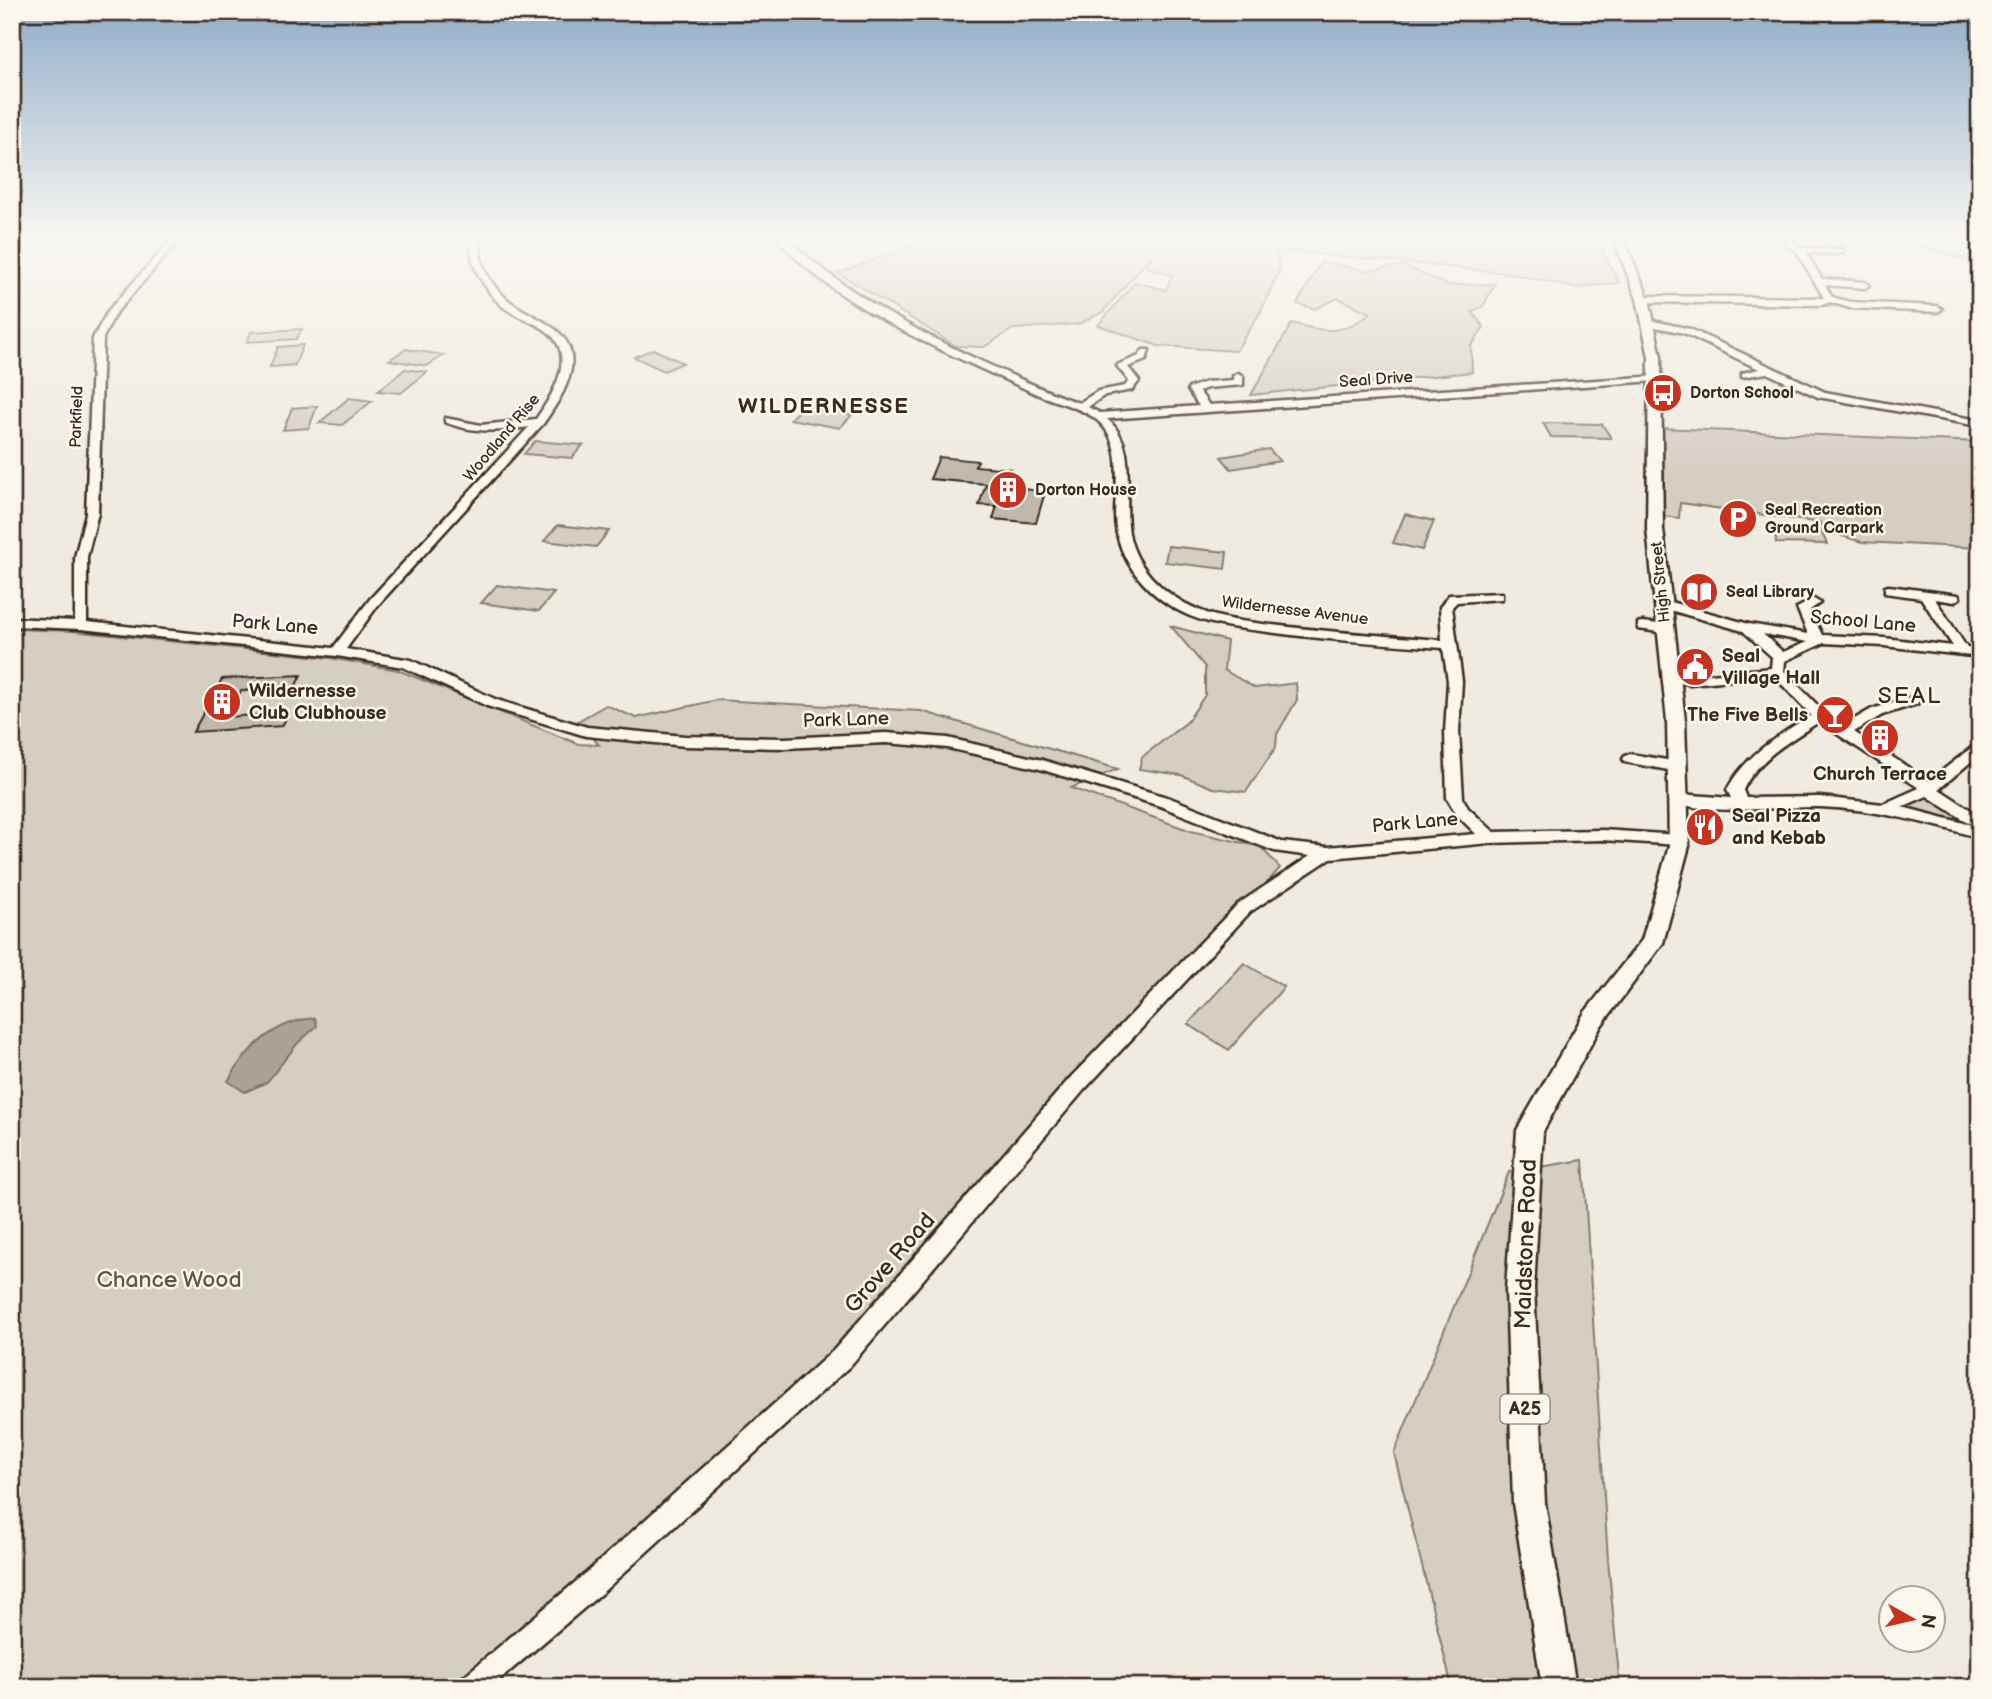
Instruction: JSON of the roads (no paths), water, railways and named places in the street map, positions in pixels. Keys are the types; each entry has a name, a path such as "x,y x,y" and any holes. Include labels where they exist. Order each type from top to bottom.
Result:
{"highway":[{"name":"High Street","path":"1648,317 1655,357 1658,455 1655,529 1679,767 1679,840"},
{"name":"Maidstone Road","path":"1559,1687 1529,1503 1520,1289 1530,1130 1592,1019 1652,943 1674,870 1679,840"}],"street":[{"name":"Parkfield","path":"81,625 81,557 92,513 98,338 109,317"},
{"name":"Woodland Rise","path":"337,652 374,602 538,422 560,393 567,372 567,356 554,333 527,317"},
{"path":"891,317 1099,416"},
{"path":"1649,323 1683,329 1832,398 1973,422"},
{"path":"1079,408 1102,393 1128,388 1135,381 1122,366 1143,358 1146,352"},
{"path":"1745,374 1767,370"},
{"path":"1205,407 1194,390 1206,385 1228,386 1239,383 1238,376"},
{"name":"Seal Drive","path":"1099,416 1655,378"},
{"name":"Wildernesse Avenue","path":"1099,416 1114,436 1122,460 1121,518 1127,548 1137,571 1168,599 1194,613 1251,625 1324,635 1449,644"},
{"path":"449,421 462,428 538,422"},
{"path":"1889,590 1954,598"},
{"path":"1924,594 1963,651"},
{"path":"1490,838 1462,811 1455,799 1452,732 1455,681 1446,607 1453,598 1498,597"},
{"path":"1672,678 1690,680 1778,665 1817,643 1803,608 1814,603"},
{"name":"School Lane","path":"1663,604 1748,628 1816,639 1875,641 1980,653"},
{"name":"Park Lane","path":"12,622 81,625 337,652 406,663 492,702 586,731 685,741 785,743 886,738 948,743 1042,765 1165,802 1280,847 1327,853 1490,838 1597,835 1679,840"},
{"path":"1643,625 1666,629"},
{"path":"1748,628 1819,716 1980,823"},
{"path":"1844,731 1877,712 1913,701"},
{"path":"1742,806 1735,788 1743,775 1784,740 1819,716"},
{"path":"1887,808 1929,789 1980,746"},
{"path":"1630,759 1679,767"},
{"path":"1679,799 1742,806 1812,802 1887,808 1980,833"},
{"path":"1280,847 1289,875"},
{"name":"Grove Road","path":"471,1687 594,1583 842,1358 1077,1084 1244,908 1289,875 1327,853"}],"place":[{"name":"Dorton School","path":"1663,393"},
{"name":"Dorton House","path":"1008,490"},
{"name":"Seal Recreation Ground Carpark","path":"1738,519"},
{"name":"Seal Library","path":"1699,592"},
{"name":"Seal Village Hall","path":"1695,667"},
{"name":"Wildernesse Club Clubhouse","path":"222,702"},
{"name":"The Five Bells","path":"1835,715"},
{"name":"Church Terrace","path":"1880,738"},
{"name":"Seal Pizza and Kebab","path":"1705,827"}],"district":[{"name":"WILDERNESSE","path":"824,406"},
{"name":"SEAL","path":"1910,696"}],"park label":[{"name":"Chance Wood","path":"169,1280"}]}
